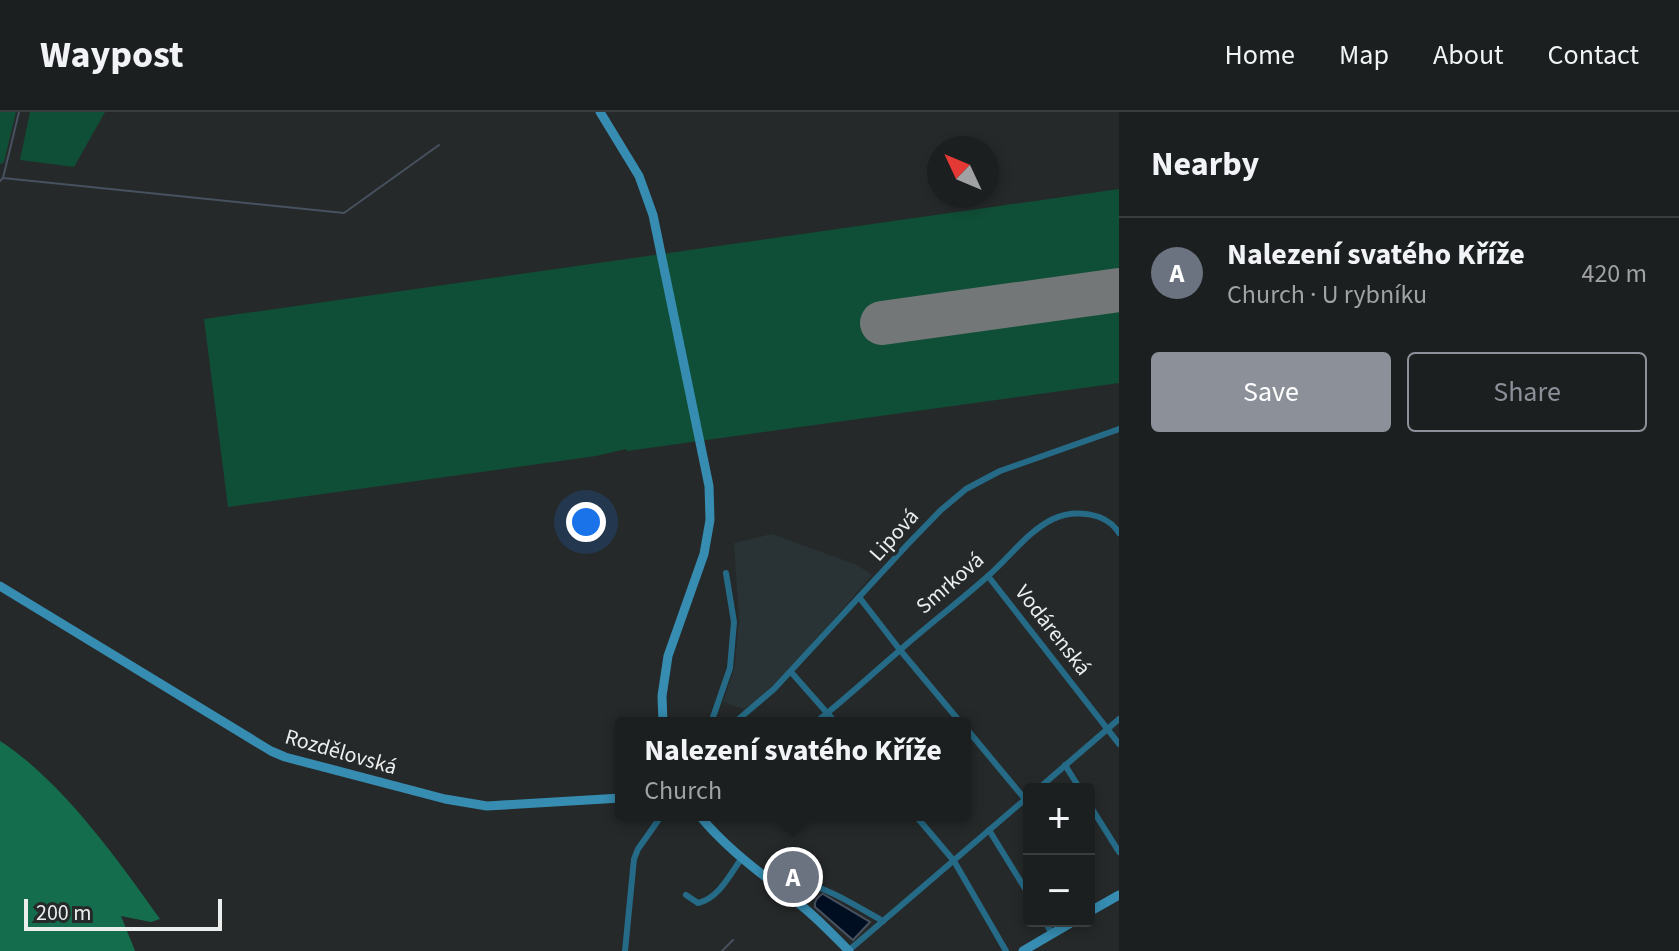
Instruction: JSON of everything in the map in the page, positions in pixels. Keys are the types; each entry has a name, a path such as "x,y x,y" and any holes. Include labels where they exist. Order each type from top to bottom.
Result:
{"street":[{"path":"600,112 639,176 653,215 709,486 710,520 704,554 668,656 662,696 663,717"},
{"name":"Lipová","path":"741,717 791,672 941,510 966,489 1000,471 1119,429"},
{"name":"Smrková","path":"822,717 1053,519 1086,514 1105,519 1119,533"},
{"path":"713,717 730,668 734,622 726,573"},
{"name":"Vodárenská","path":"988,576 1119,744"},
{"name":"Rozdělovská","path":"0,586 285,757 445,799 487,806 615,798"},
{"path":"859,597 956,717"},
{"path":"791,672 831,717"},
{"path":"1045,783 1119,719"},
{"path":"971,734 1023,794"},
{"path":"1065,765 1076,783"},
{"path":"704,821 716,837 741,859 808,910 848,951 1023,804"},
{"path":"1095,814 1119,852"},
{"path":"625,951 634,859 658,821"},
{"path":"920,821 954,861 1006,951"},
{"path":"989,830 1023,885"},
{"path":"686,895 698,903 707,901 725,883 741,859"},
{"path":"789,895 800,885 823,888 883,921"},
{"path":"1095,909 1119,895"},
{"path":"1048,927 1052,934"},
{"path":"1023,951 1064,927"}],"shaded area":[{"path":"772,534 857,565 872,575 770,691 746,710 723,702 735,665 739,620 734,543"}],"green space":[{"path":"0,112 16,112 1,164 0,164"},
{"path":"30,112 105,112 74,167 20,160"},
{"path":"1119,189 1119,383 626,449 596,456 228,507 204,319"},
{"path":"0,741 45,777 87,822 160,919 151,922 121,916 135,951 0,951"}],"water":[{"path":"822,894 870,922 853,940 815,907 816,900"}],"waterway":[{"path":"0,181 19,112"},
{"path":"3,178 344,213 439,145"},
{"path":"722,951 733,940"}],"runway":[{"path":"882,323 1119,290"}],"place":[{"name":"Nalezení svatého Kříže","path":"793,877"}]}
